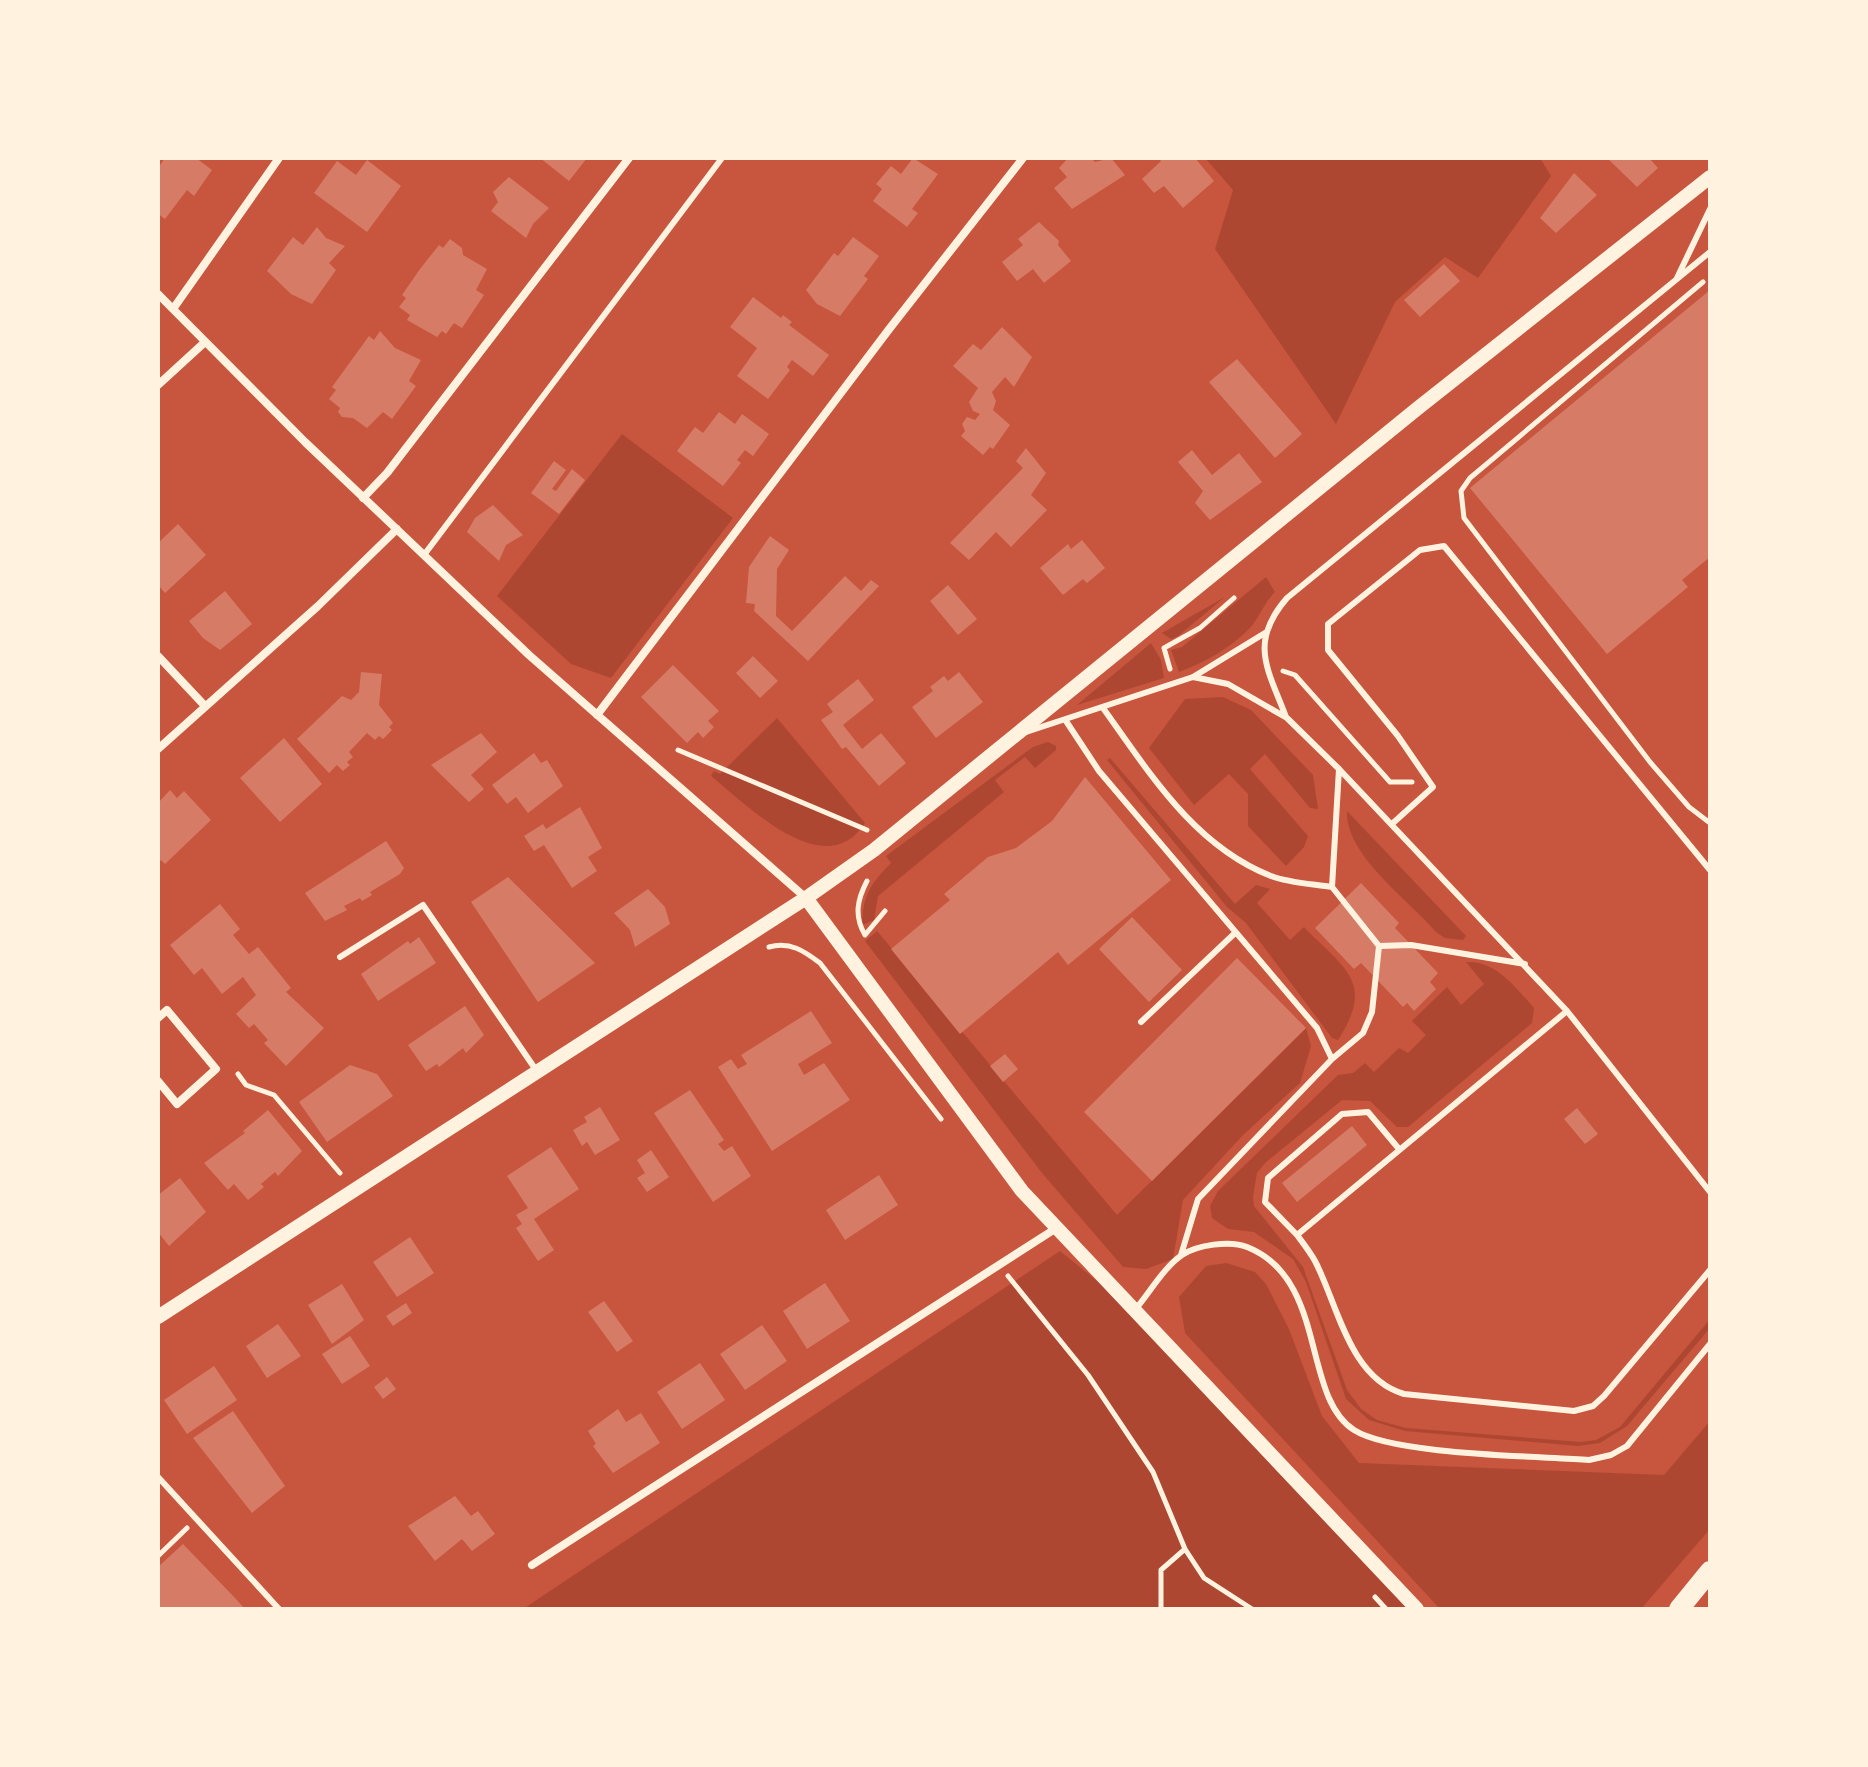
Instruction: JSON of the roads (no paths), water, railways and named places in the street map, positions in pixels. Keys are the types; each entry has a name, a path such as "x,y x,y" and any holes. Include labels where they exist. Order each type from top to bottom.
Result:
{"main road":[{"path":"1679,1609 1710,1571"}],"street":[{"path":"173,309 216,252 227,229 279,158"},
{"path":"363,498 387,473 629,158"},
{"path":"597,715 1023,158"},
{"path":"158,1317 806,898 874,850 1429,399 1710,177"},
{"path":"158,294 424,555 597,715 806,898 1022,1191 1417,1609"},
{"path":"158,385 205,342"},
{"path":"158,749 318,606 397,529"},
{"path":"158,656 205,706"},
{"path":"158,1018 167,1010 216,1069 177,1104 158,1081"},
{"path":"532,1565 1055,1229"}],"lane":[{"path":"424,555 722,158"},
{"path":"1676,280 1710,209"},
{"path":"1287,718 1262,653 1272,615 1287,598 1710,252"},
{"path":"1393,823 1433,787 1398,736 1328,650 1328,624 1420,550 1444,546 1710,870"},
{"path":"1018,734 1066,721 1193,677 1265,633"},
{"path":"1193,677 1228,684 1287,718 1339,769 1567,1011 1710,1192"},
{"path":"1103,708 1174,804 1208,839 1272,877 1332,887"},
{"path":"1066,721 1099,771 1317,1028 1332,1059"},
{"path":"1134,1311 1181,1255 1198,1199 1332,1059 1363,1033 1372,1012 1379,946 1332,887 1339,769"},
{"path":"340,957 423,905 536,1070"},
{"path":"1141,1022 1235,933"},
{"path":"1379,946 1411,945 1525,964"},
{"path":"1297,1235 1567,1011"},
{"path":"1399,1149 1368,1112 1342,1114 1268,1178 1265,1202 1297,1235 1315,1261 1346,1336 1387,1389 1404,1394 1574,1411 1593,1406 1710,1270"},
{"path":"1181,1255 1209,1246 1242,1245 1268,1256 1285,1273 1296,1294 1333,1404 1352,1429 1389,1444 1589,1460 1611,1455 1627,1446 1641,1431 1661,1401 1710,1344"},
{"path":"158,1477 279,1609"}]}
